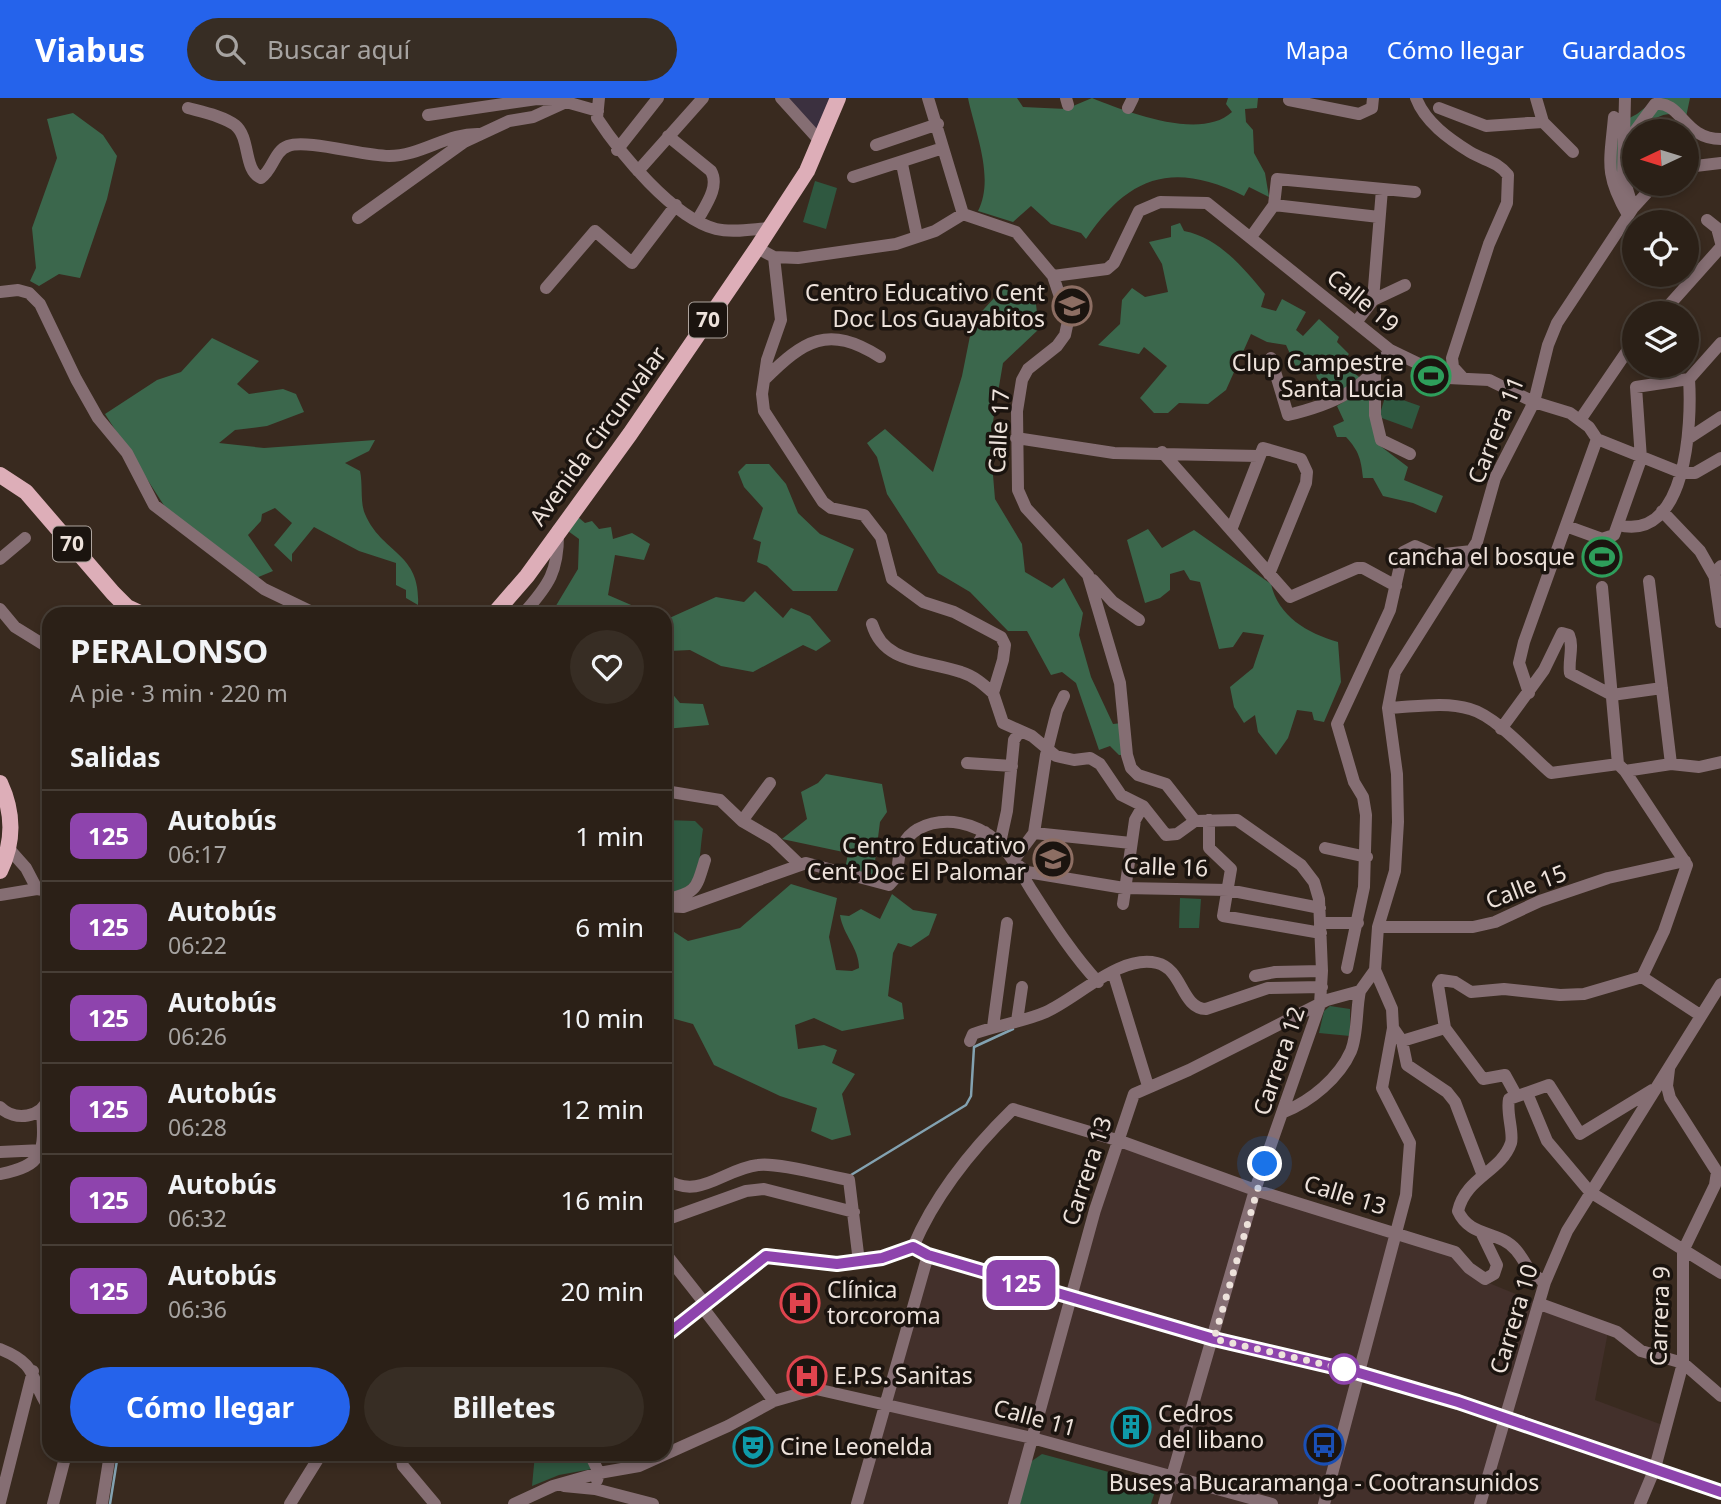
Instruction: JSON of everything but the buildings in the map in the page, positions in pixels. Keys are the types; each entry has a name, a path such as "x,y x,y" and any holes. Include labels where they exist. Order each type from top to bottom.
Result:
{"main road":[{"name":"Avenida Circunvalar","path":"500,607 527,576 630,433 757,248 807,171 838,98"},
{"name":"70","path":"0,475 26,492 127,607"},
{"path":"0,783 10,817 10,850 0,872"}],"street":[{"path":"617,150 658,98"},
{"path":"638,171 704,98"},
{"path":"780,98 820,140"},
{"path":"757,248 775,257 838,253 896,244 935,232 963,214 928,98"},
{"path":"1289,100 1359,114 1372,107 1373,98"},
{"path":"1416,98 1422,115 1470,152 1498,163 1508,175 1507,203 1489,244 1454,349 1453,367 1463,378"},
{"path":"1536,98 1543,122 1573,152"},
{"path":"1625,98 1623,176 1631,210"},
{"path":"428,115 537,99 561,100 598,109 617,150 697,221 716,229 736,231 770,228"},
{"path":"358,218 451,151 481,134 561,100"},
{"path":"1644,119 1655,104 1665,103 1674,107 1681,119"},
{"path":"188,108 234,124 244,135 251,167 261,178 280,151 296,144 365,154 399,155 430,149 458,135 481,134"},
{"path":"1439,108 1486,125 1543,122"},
{"path":"1614,117 1609,172 1613,189 1630,210"},
{"path":"876,145 938,124"},
{"path":"1699,135 1721,139"},
{"path":"668,136 715,178 697,221"},
{"path":"853,177 902,164 943,148"},
{"path":"1699,165 1721,163"},
{"path":"902,164 917,236"},
{"path":"1251,237 1274,205 1276,179 1415,192"},
{"path":"1373,300 1382,189"},
{"name":"Carrera 11","path":"1632,210 1644,196"},
{"name":"Calle 19","path":"1053,276 1107,269 1114,263 1139,211 1149,205 1160,202 1207,203 1390,350 1437,374 1489,380 1534,402 1570,413 1597,439"},
{"path":"546,288 595,231 632,262 676,205"},
{"path":"1274,205 1379,217"},
{"name":"Calle 17","path":"963,214 1016,232 1053,276 1068,321 1057,346 1028,369 1022,380 1016,438 1017,483 1026,508 1088,575 1120,683 1126,755 1131,768 1138,775 1166,784 1202,820"},
{"path":"1672,301 1721,245 1717,228 1707,220"},
{"name":"Carrera 11","path":"1324,1504 1406,1195 1410,1151 1409,1143 1382,1088 1393,1028 1392,1009 1375,970 1378,927 1395,871 1397,774 1388,708 1395,672 1472,551 1486,518 1495,478 1534,402 1548,345 1557,323 1622,225"},
{"path":"775,257 781,320 771,343 764,380 764,411 823,502 831,508 864,515 881,537 888,572 900,586 923,601 954,612 1001,637 1005,645 993,692 1003,723 1032,736 1066,760 1090,758 1100,764 1121,795 1143,806 1166,835 1177,834 1202,820 1237,820 1288,855 1314,882 1320,908"},
{"path":"1357,321 1373,300 1405,285"},
{"path":"0,292 18,290 29,293 40,304 98,418 127,453 154,505 264,589 301,607"},
{"path":"764,380 788,357 812,343 830,338 855,341 880,357"},
{"path":"1566,526 1607,540 1614,536 1642,459 1636,387 1689,379 1721,343"},
{"path":"1271,358 1288,415 1321,407 1360,386 1375,373 1390,350"},
{"path":"1580,420 1622,359"},
{"path":"1375,373 1375,415 1381,440 1410,454"},
{"path":"1618,525 1630,528 1654,520 1662,511 1682,473 1689,438 1689,379"},
{"path":"1689,438 1721,417"},
{"path":"1016,438 1114,453 1258,456"},
{"path":"1529,692 1518,663 1597,439 1682,473 1705,469 1720,457"},
{"path":"1231,530 1258,456 1267,447 1301,459 1307,472 1306,483 1269,574"},
{"path":"1162,452 1290,597 1357,568 1363,568 1396,586"},
{"path":"1662,511 1717,569 1721,588"},
{"path":"529,607 551,580 559,558 558,530"},
{"path":"0,559 24,538"},
{"path":"1347,968 1358,923 1367,858 1363,797 1354,782 1337,724 1390,610 1402,552 1415,546 1455,565"},
{"path":"1435,555 1472,551"},
{"path":"1717,569 1721,622"},
{"path":"1088,575 1113,602 1139,620"},
{"path":"1649,581 1671,764"},
{"path":"1602,587 1621,768 1687,866 1664,931 1642,977 1584,994 1560,995 1504,989 1471,992 1455,982 1441,980 1438,985 1445,1028 1483,1079 1505,1075 1521,1094 1547,1141 1590,1192 1721,1273"},
{"path":"0,609 15,627 42,644"},
{"path":"872,624 876,637 907,661 959,671 975,678 993,692"},
{"path":"1501,729 1529,692 1551,656 1556,641 1566,633 1572,642 1568,661 1570,673 1612,695 1662,688"},
{"path":"1013,861 1034,833 1046,755 1057,711 1064,696"},
{"path":"1388,708 1429,706 1471,709 1501,729 1551,773 1671,764 1699,767 1721,762"},
{"path":"1000,843 1014,740 1020,731"},
{"path":"967,763 1012,766"},
{"path":"742,821 770,783"},
{"path":"672,792 720,800 742,821 774,839 799,864"},
{"path":"1123,904 1135,820 1143,806"},
{"path":"1202,820 1209,848 1231,869 1223,916 1320,928 1358,923"},
{"path":"672,906 683,907 806,863 889,885 898,875 897,861 907,838 920,828 942,823 966,823 1000,843 1077,958 1098,982"},
{"path":"977,845 985,832"},
{"path":"1034,833 1131,843"},
{"path":"1325,848 1367,858"},
{"path":"10,850 42,889"},
{"path":"672,898 690,894 696,889 705,860"},
{"name":"Calle 16","path":"1013,861 1027,872 1125,888 1227,890 1320,908"},
{"name":"Calle 15","path":"1378,927 1473,927 1495,922 1540,901 1608,878 1685,861"},
{"path":"0,895 42,890"},
{"name":"Carrera 12","path":"1164,1504 1255,1190 1320,1004 1320,908"},
{"path":"993,1027 1007,923"},
{"path":"970,1041 973,1034 1047,1011 1127,964 1160,963 1176,975 1191,1004 1198,1009 1206,1009 1268,988 1321,987"},
{"path":"1284,1112 1299,1106 1323,1088 1351,1050 1360,991 1375,970"},
{"path":"1255,976 1275,972 1322,971"},
{"path":"1113,972 1148,1086 1189,1070 1320,1004 1360,991"},
{"path":"1642,977 1700,1015"},
{"name":"Carrera 10","path":"1480,1504 1545,1282 1567,1231 1721,984"},
{"path":"1017,1021 1022,987"},
{"name":"Carrera 11","path":"1393,1028 1402,1041 1407,1065 1447,1092 1454,1102 1482,1173"},
{"path":"1402,1041 1445,1028"},
{"name":"Carrera 9","path":"1640,1504 1655,1468 1683,1363 1683,1251 1715,1185 1717,1172 1670,1098 1667,1078 1671,1061"},
{"path":"1545,1282 1532,1275 1516,1250 1500,1239 1482,1234 1466,1224 1458,1211 1465,1191 1499,1160 1511,1143 1508,1099 1549,1085 1580,1134 1655,1088"},
{"name":"Carrera 13","path":"1014,1504 1070,1297 1134,1094 1148,1086"},
{"name":"Calle 13","path":"913,1247 924,1220 946,1188 1013,1109 1120,1141 1255,1190 1455,1252 1469,1268 1485,1279 1497,1269 1482,1234"},
{"path":"2,1110 26,1116 42,1111"},
{"path":"0,1152 42,1150"},
{"path":"0,1174 35,1162 42,1152"},
{"path":"672,1182 683,1187 703,1186 758,1164 849,1180 859,1262"},
{"path":"672,1217 746,1191 764,1189 853,1212"},
{"path":"672,1331 766,1256 837,1264 882,1258 913,1247 928,1255 1214,1339 1359,1373 1507,1417 1721,1492"},
{"path":"857,1504 928,1255"},
{"path":"672,1262 774,1401"},
{"path":"1540,1304 1617,1332 1641,1351 1683,1363 1721,1396"},
{"path":"0,1349 25,1362 33,1371 42,1392"},
{"path":"0,1502 33,1371"},
{"name":"Calle 11","path":"672,1451 728,1426 774,1401 817,1389 1032,1438 1272,1504"},
{"path":"53,1504 64,1461"},
{"path":"102,1504 109,1461"},
{"path":"290,1504 317,1461"},
{"path":"402,1461 403,1466 435,1504"},
{"path":"593,1461 599,1473 595,1489"},
{"name":"Calle 11","path":"514,1504 553,1486 650,1461"},
{"path":"553,1486 595,1489 653,1504"}],"shaded area":[{"path":"786,98 832,98 817,133"},
{"path":"1117,1143 1452,1252 1472,1276 1608,1332 1595,1400 1668,1427 1641,1504 1162,1504 1168,1481 1030,1439 1015,1504 857,1504 929,1253 1068,1292"}],"green space":[{"path":"968,98 1017,98 1023,107 1066,109 1092,98 1164,121 1202,124 1219,120 1232,112 1226,104 1228,98 1258,98 1257,108 1245,109 1246,122 1253,130 1254,153 1265,173 1269,197 1249,187 1244,196 1196,179 1175,177 1155,180 1136,188 1119,200 1086,239 1081,233 1051,224 1031,206 1013,222 978,211 983,198 984,170"},
{"path":"1657,98 1690,98 1686,117 1668,114 1655,119 1628,119"},
{"path":"73,113 103,135 117,156 107,199 80,278 59,274 39,286 30,281 36,268 32,228 57,158 47,119"},
{"path":"1622,122 1622,181 1613,169"},
{"path":"815,181 837,188 826,229 803,222"},
{"path":"1180,223 1184,231 1208,240 1239,264 1265,294 1261,307 1276,311 1282,299 1306,312 1296,330 1303,336 1319,319 1339,337 1337,342 1349,354 1341,363 1363,380 1334,397 1317,378 1313,361 1296,367 1286,345 1267,342 1251,334 1226,390 1208,404 1179,403 1168,413 1154,413 1140,398 1167,366 1144,347 1139,354 1098,345 1120,324 1122,300 1132,288 1145,297 1168,292 1162,264 1149,242 1171,237 1171,226"},
{"path":"1006,285 1034,288 1039,329 1003,363 990,439 995,499 1022,544 1025,572 1052,588 1064,578 1083,613 1079,635 1091,677 1113,724 1122,723 1123,755 1119,755 1110,746 1099,750 1076,683 1062,672 1051,675 1027,631 1008,631 970,592 938,573 887,494 877,457 867,443 885,429 933,472 962,376 973,321"},
{"path":"212,338 259,361 237,384 249,394 283,389 296,394 304,412 267,426 235,430 219,443 264,448 375,440 369,451 345,463 360,471 363,510 372,527 407,563 413,574 418,605 406,598 406,590 396,585 396,563 359,551 314,527 292,554 292,562 274,545 292,523 275,508 262,514 261,521 248,535 273,571 256,578 165,507 105,414 157,380 181,372"},
{"path":"1371,385 1379,445 1408,467 1404,480 1443,496 1436,513 1413,503 1383,496 1373,478 1363,478 1359,456 1354,447 1346,437 1337,437 1333,426 1344,421 1337,406"},
{"path":"1386,394 1420,406 1412,429 1379,417"},
{"path":"746,464 769,464 786,484 798,513 820,534 854,549 837,591 793,591 767,566 757,562 761,542 753,539 763,508 744,487 738,472"},
{"path":"578,517 585,523 592,521 599,529 611,527 613,539 632,533 650,544 644,560 615,555 608,595 636,607 555,607 578,569 579,539 568,531"},
{"path":"1148,529 1162,548 1194,530 1271,584 1280,605 1296,622 1315,634 1338,642 1341,682 1324,722 1314,720 1312,712 1297,710 1288,738 1276,755 1258,732 1255,715 1244,723 1234,707 1230,687 1253,668 1264,635 1243,632 1233,647 1219,649 1200,582 1190,580 1184,570 1170,574 1170,590 1160,598 1145,603 1127,540"},
{"name":"cancha el bosque","path":"1588,544 1618,547 1616,570 1586,568"},
{"path":"755,591 783,618 791,608 810,616 831,641 816,651 803,645 753,672 721,666 690,650 672,651 672,617 716,597 744,602"},
{"path":"672,693 680,703 703,704 709,725 672,728"},
{"path":"826,774 882,784 887,812 880,822 873,877 845,870 848,853 782,839 807,819 801,792 818,783"},
{"path":"672,820 695,821 703,829 697,872 687,887 672,892"},
{"path":"791,884 837,898 829,937 836,970 852,971 859,968 858,961 840,915 849,916 861,909 880,919 892,894 913,910 937,914 929,935 911,947 898,943 893,953 888,996 902,1003 904,1019 842,1031 814,1018 795,1025 798,1049 824,1045 837,1050 832,1063 855,1074 842,1094 851,1135 832,1140 811,1131 817,1108 780,1096 714,1065 693,1024 672,1018 672,931 688,941 740,928"},
{"path":"1180,898 1201,899 1199,928 1179,928"},
{"path":"1330,1006 1350,1009 1350,1036 1319,1033 1324,1011"},
{"path":"1042,1454 1157,1485 1151,1504 1019,1504 1029,1463"},
{"path":"534,1461 588,1461 592,1469 559,1475 532,1486"}],"waterway":[{"path":"851,1175 966,1105 971,1096 974,1047 1013,1029"},
{"path":"110,1504 117,1461"}],"bus line":[{"name":"125","path":"672,1331 766,1256 837,1264 882,1258 906,1247 913,1247 928,1255 1214,1339 1359,1373 1507,1417 1721,1492"}],"place":[{"name":"Centro Educativo Cent Doc Los Guayabitos","path":"1072,306"},
{"name":"Clup Campestre Santa Lucia","path":"1431,376"},
{"name":"cancha el bosque","path":"1602,557"},
{"name":"Centro Educativo Cent Doc El Palomar","path":"1053,859"},
{"name":"Clínica torcoroma","path":"800,1303"},
{"name":"E.P.S. Sanitas","path":"807,1376"},
{"name":"Cedros del libano","path":"1131,1427"},
{"name":"Buses a Bucaramanga - Cootransunidos","path":"1324,1445"},
{"name":"Cine Leonelda","path":"753,1447"}],"route":[{"path":"1265,1164 1255,1190 1214,1339 1344,1369"}]}
